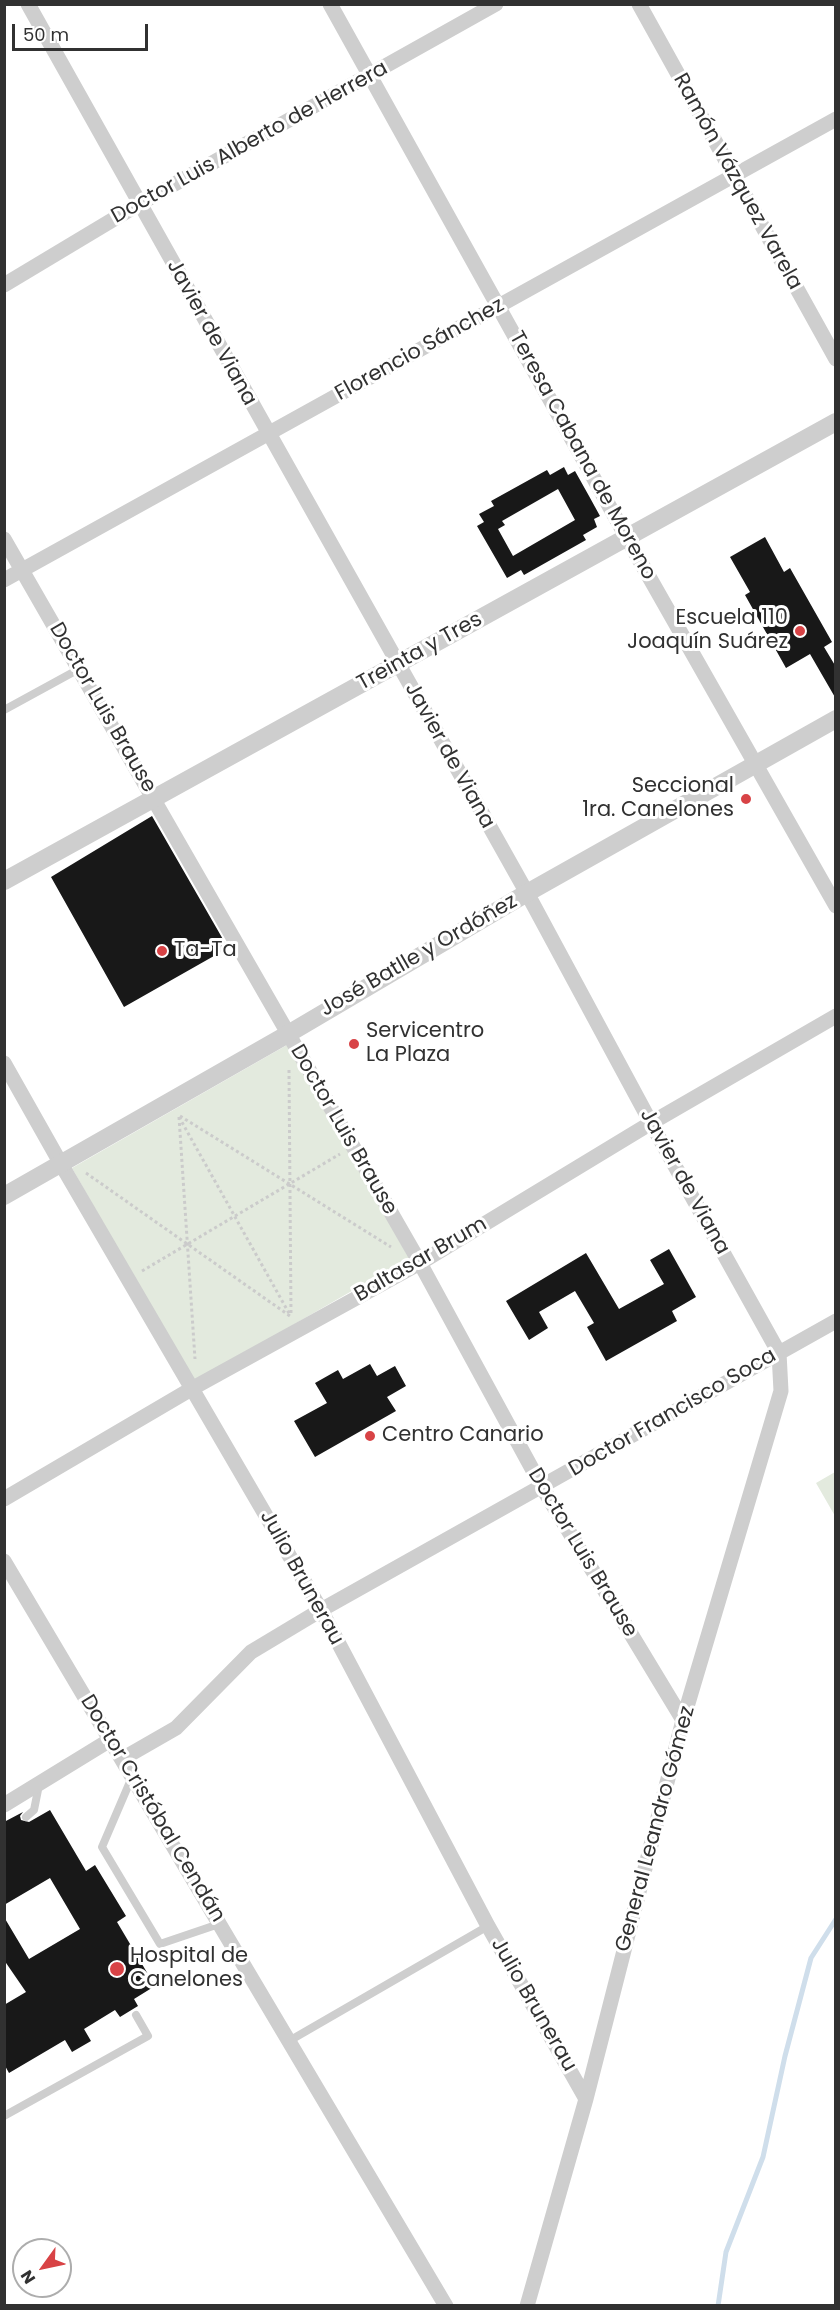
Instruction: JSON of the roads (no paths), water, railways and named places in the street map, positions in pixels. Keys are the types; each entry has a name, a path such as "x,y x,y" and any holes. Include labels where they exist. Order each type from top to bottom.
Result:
{"street":[{"name":"Javier de Viana","path":"28,4 527,893 779,1353"},
{"name":"Teresa Cabana de Moreno","path":"330,4 627,538 836,906"},
{"name":"Doctor Luis Alberto de Herrera","path":"4,285 139,204 496,4"},
{"name":"Ramón Vázquez Varela","path":"639,4 836,359"},
{"name":"Florencio Sánchez","path":"4,580 836,119"},
{"name":"Treinta y Tres","path":"4,881 836,422"},
{"name":"Doctor Luis Brause","path":"4,539 420,1263 542,1487 683,1720"},
{"name":"José Batlle y Ordóñez","path":"4,1196 288,1034 527,893 836,719"},
{"name":"Baltasar Brum","path":"4,1499 193,1388 420,1263 651,1123 836,1016"},
{"name":"Julio Brunerau","path":"4,1063 321,1610 488,1926 586,2099"},
{"name":"Doctor Francisco Soca","path":"122,1759 176,1728 251,1652 321,1610 836,1321"},
{"name":"General Leandro Gómez","path":"527,2306 586,2099 683,1720 781,1391 779,1353"},
{"name":"Doctor Cristóbal Cendán","path":"4,1561 446,2306"},
{"path":"4,1805 110,1740"}],"lane":[{"path":"4,710 79,669"},
{"path":"132,1777 102,1847 160,1944 219,1924"},
{"path":"26,1817 34,1810 39,1784"},
{"path":"289,2041 488,1926"},
{"path":"4,2116 148,2036 136,2015"}],"waterway":[{"path":"718,2306 726,2252 763,2157 785,2056 811,1958 836,1919"}],"place":[{"name":"Escuela 110 Joaquín Suárez","path":"800,631"},
{"name":"Seccional 1ra. Canelones","path":"746,799"},
{"name":"Ta-Ta","path":"162,951"},
{"name":"Servicentro La Plaza","path":"354,1044"},
{"name":"Centro Canario","path":"370,1436"},
{"name":"Hospital de Canelones","path":"117,1969"}]}
